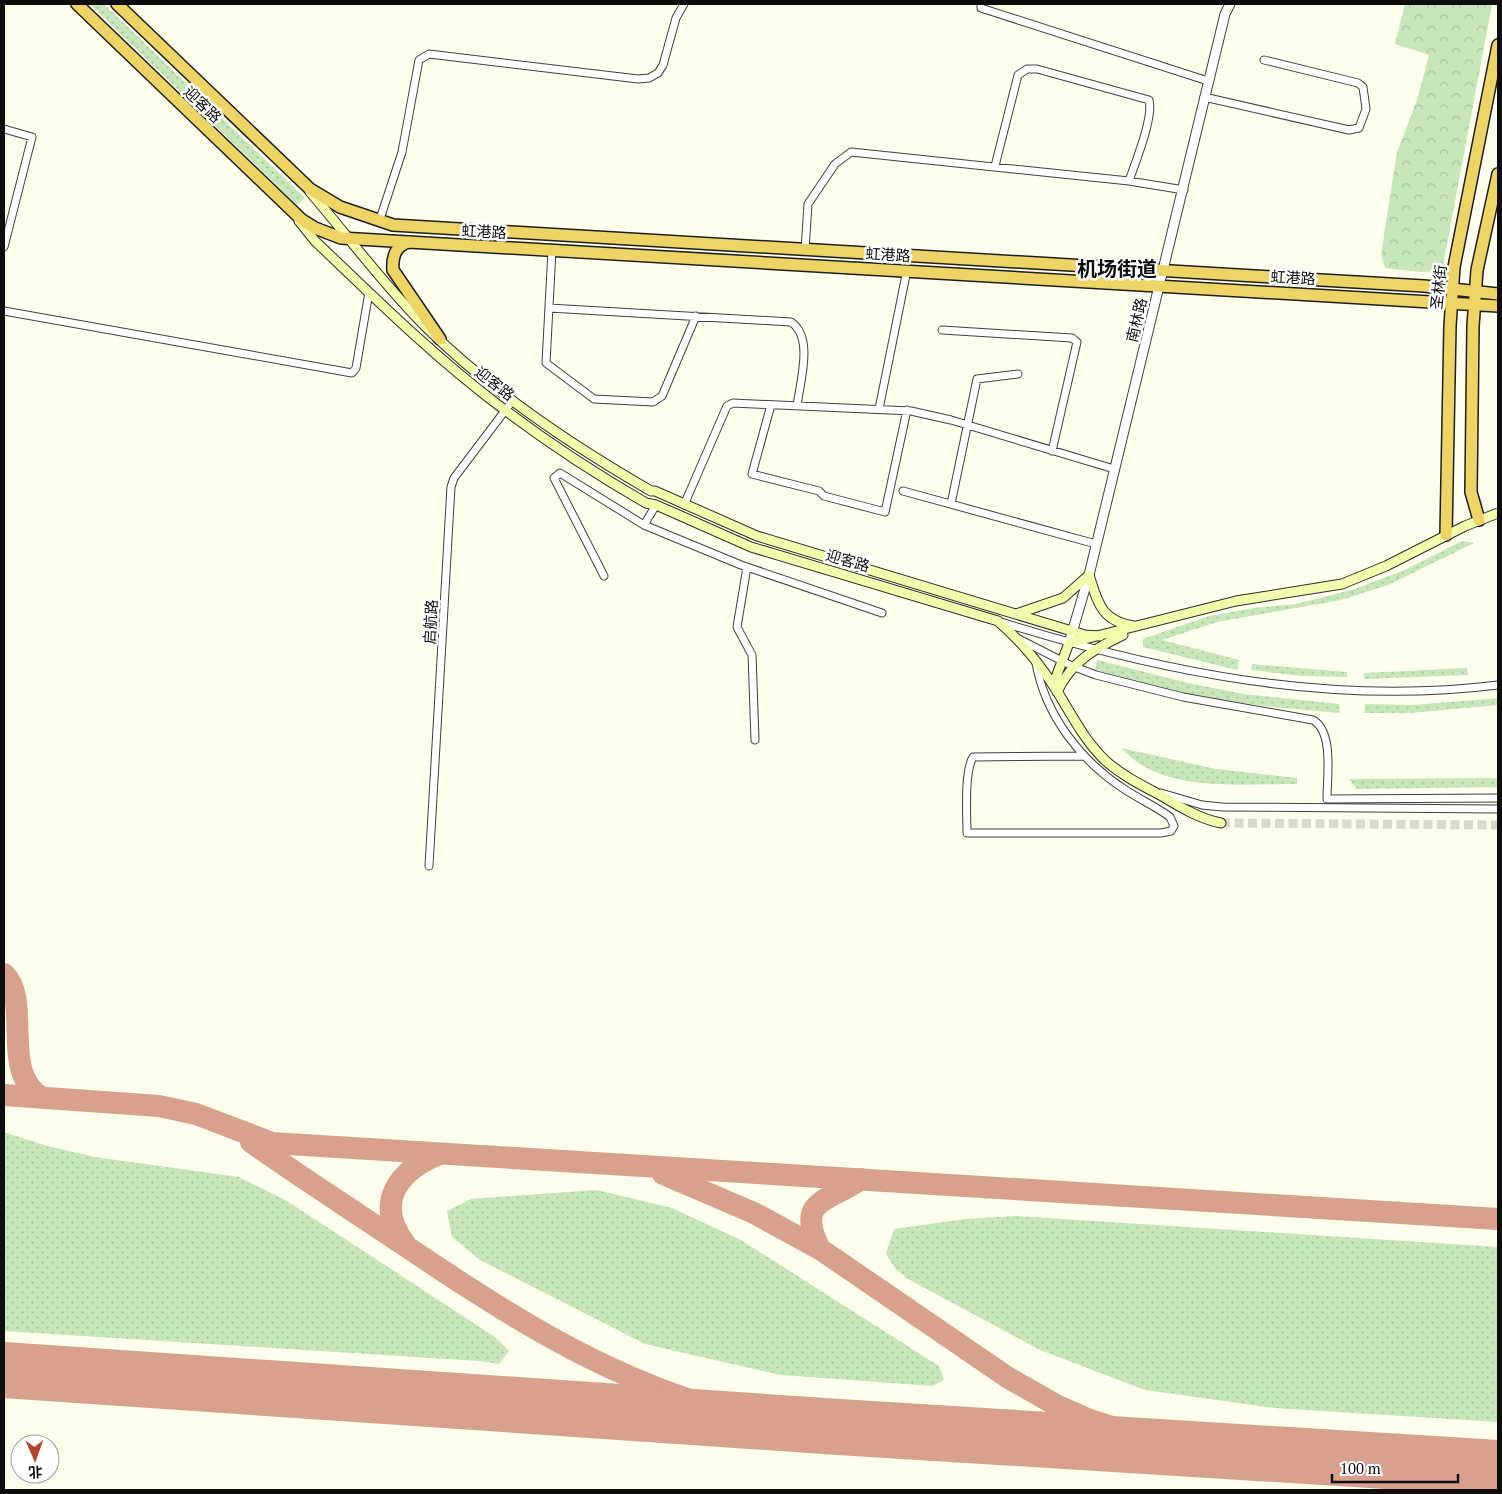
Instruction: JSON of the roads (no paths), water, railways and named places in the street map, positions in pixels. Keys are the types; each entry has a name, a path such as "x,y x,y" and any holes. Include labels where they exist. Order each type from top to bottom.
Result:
{"highway":[{"name":"迎客路","path":"77,4 287,205"},
{"name":"迎客路","path":"117,4 300,180"},
{"name":"圣林街","path":"1446,535 1454,267 1498,45"},
{"path":"1479,520 1471,492 1474,304 1477,270 1498,174"},
{"name":"虹港路","path":"300,180 325,200 379,222 403,227 1162,271 1452,289 1498,294"},
{"name":"虹港路","path":"287,205 302,220 315,228 341,238 1158,284 1498,306"},
{"path":"412,242 405,243 396,251 394,270 440,340"}],"main road":[{"name":"迎客路","path":"300,180 406,305 440,340 513,400 616,471 651,492 655,491 742,531 1073,631 1100,636"},
{"name":"迎客路","path":"287,205 315,241 368,292 462,376 506,410 607,480 646,503 656,505 751,547 998,621"},
{"path":"1055,688 1069,643 1139,627 1236,601 1342,584 1386,566 1446,535 1498,513"},
{"path":"1016,614 1063,598 1089,575 1104,612 1113,621 1139,627"},
{"path":"998,621 1015,636 1055,688 1086,738 1108,762 1147,788 1193,813 1221,823"},
{"path":"1055,688 1072,666 1095,649 1139,627"}],"street":[{"path":"379,222 402,152 419,60 423,56 429,54 638,79 649,78 658,73 663,65 676,18 684,4"},
{"path":"981,4 981,8 1208,81"},
{"name":"南林路","path":"1069,643 1089,575 1158,284 1184,190 1204,96 1225,14 1230,4"},
{"path":"1204,96 1348,130 1359,128 1366,109 1364,87 1358,83 1264,60"},
{"path":"995,166 1018,75 1027,69 1037,69 1149,100 1148,120 1129,181"},
{"path":"4,129 32,137 4,247"},
{"path":"805,250 808,204 835,164 851,152 1129,181 1184,190"},
{"path":"552,250 546,363 594,399 653,402 662,396 696,316"},
{"path":"879,409 907,270"},
{"path":"4,311 352,373 356,368 368,292"},
{"path":"549,308 791,322 799,327 804,338 797,406"},
{"path":"942,330 1072,338 1077,342 1052,451"},
{"path":"951,504 966,424 977,379 1018,374"},
{"name":"启航路","path":"429,866 451,487 454,478 513,400"},
{"path":"684,505 727,406 733,403 907,410 966,424 1114,470"},
{"path":"771,405 752,474 819,491 824,496 885,512 907,410"},
{"path":"604,576 554,478 560,473 644,525 747,567 882,612"},
{"path":"903,491 1096,544"},
{"path":"644,525 656,505"},
{"path":"747,567 737,628 752,655 755,740"},
{"path":"998,621 1069,643 1221,677 1341,691 1411,691 1498,685"},
{"path":"1015,636 1063,662 1096,674 1183,697 1312,720 1323,728 1326,742 1326,798 1498,798"},
{"path":"1036,663 1046,699 1075,747 1123,788 1170,817 1174,826 1171,831 1161,833 967,832 970,764 973,757 1084,756"},
{"path":"1147,788 1202,805 1222,807 1498,809"}],"tunnel":[{"path":"1221,823 1498,825"}],"district":[{"name":"机场街道","path":"1117,268"}]}
